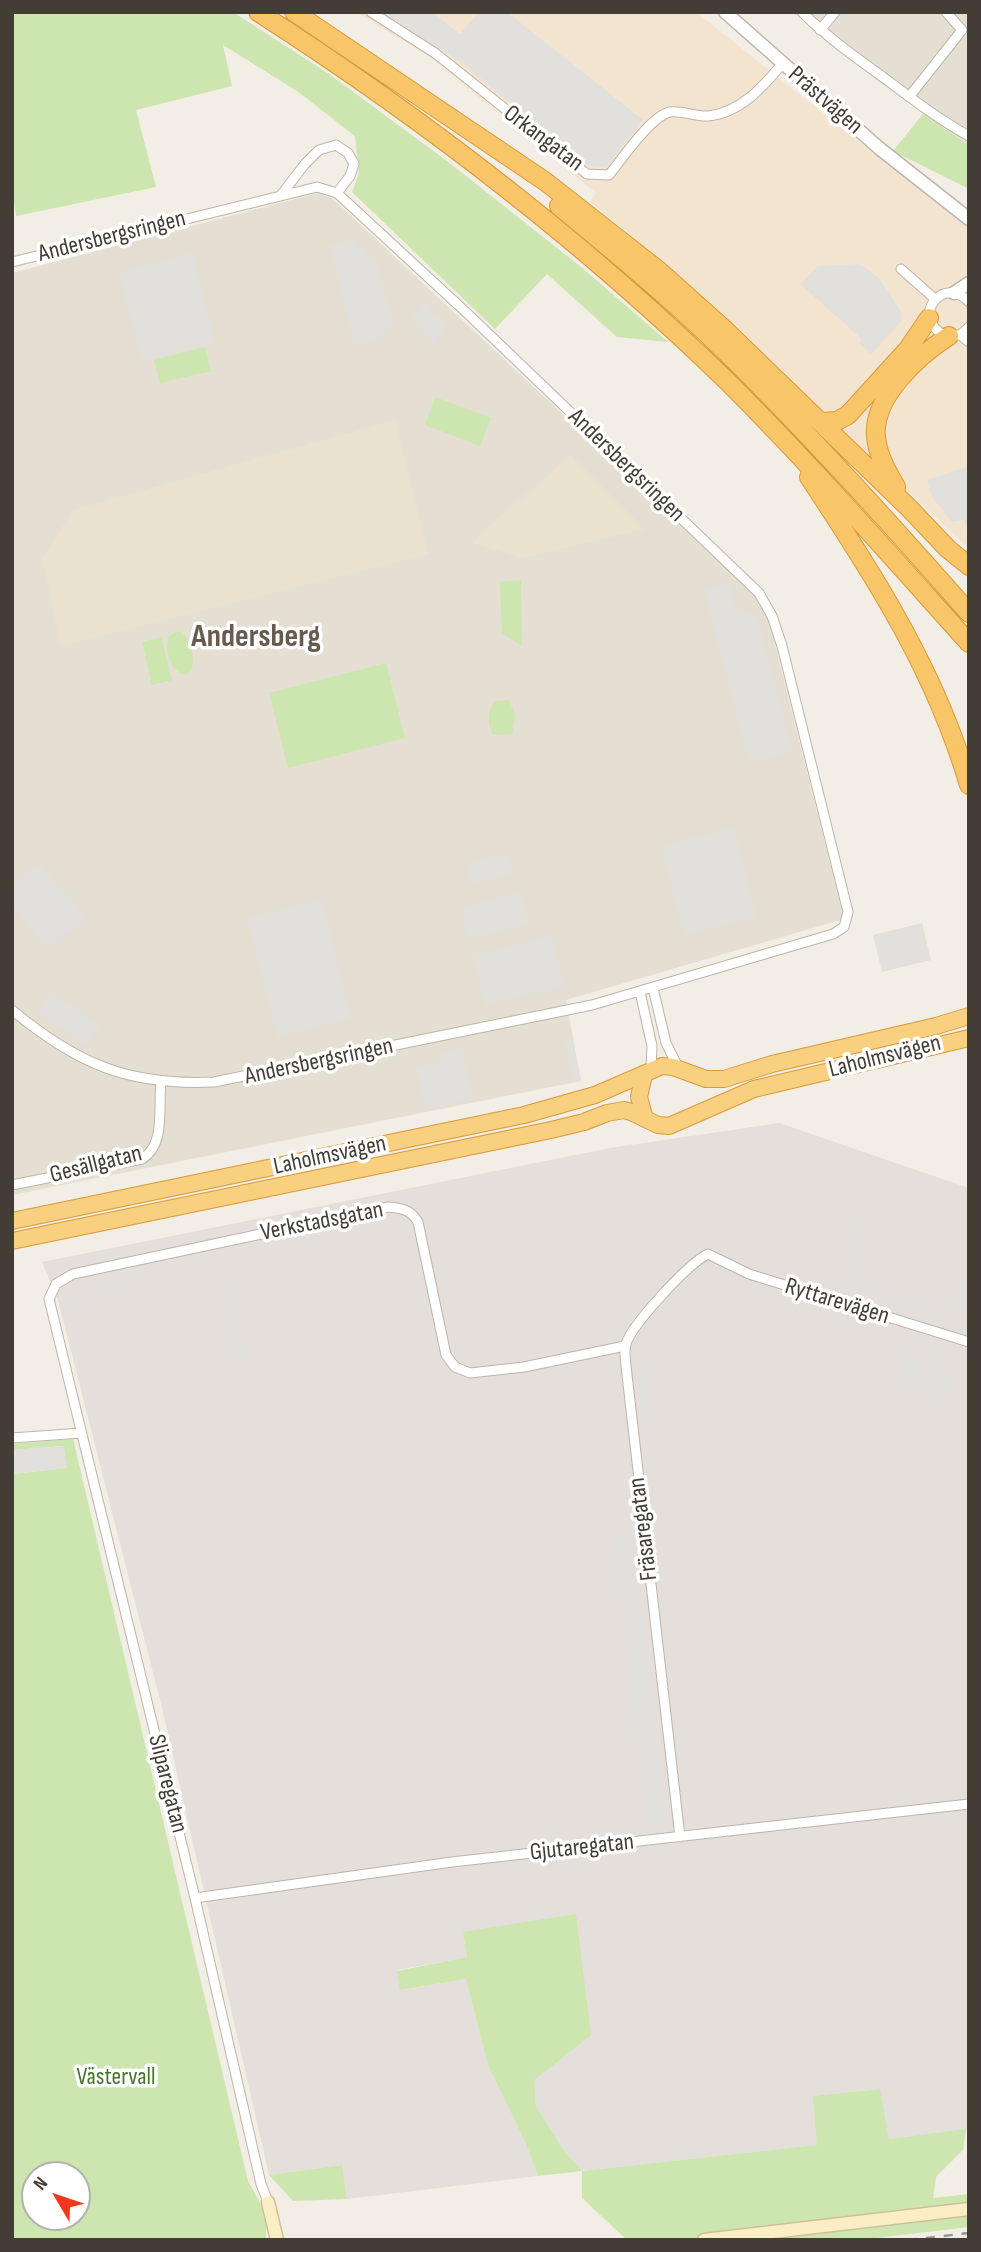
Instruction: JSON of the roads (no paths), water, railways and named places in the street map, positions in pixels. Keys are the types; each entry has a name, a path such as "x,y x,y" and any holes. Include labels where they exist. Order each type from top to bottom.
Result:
{"highway":[{"path":"258,12 407,113 502,184 595,261 675,333 784,439 969,643"},
{"path":"294,12 545,182 615,235 724,329 948,549 969,566"},
{"path":"430,105 513,168 619,256 725,351 841,470 969,613"},
{"path":"820,422 836,421 848,415 908,349 929,318"},
{"path":"909,508 885,468 879,451 877,424 891,391 908,371 926,352 955,335"},
{"path":"784,439 857,549 907,634 936,692 969,785"},
{"name":"Laholmsvägen","path":"12,1222 524,1115 585,1099 662,1066 706,1079 724,1079 790,1059 969,1016"},
{"name":"Laholmsvägen","path":"12,1241 551,1130 607,1113 631,1111 658,1125 669,1126 683,1122 731,1097 778,1083 969,1038"},
{"path":"645,1119 639,1097 647,1073"}],"main road":[{"path":"268,2202 277,2240"},
{"path":"704,2240 969,2209"}],"street":[{"name":"Orkangatan","path":"371,12 435,53 587,174 609,175 653,123 669,112 708,116 737,107 756,93 783,63"},
{"name":"Prästvägen","path":"725,12 879,148 969,219"},
{"path":"802,12 820,30 909,97 969,136"},
{"path":"820,30 835,12"},
{"path":"909,97 962,30 946,12"},
{"path":"281,195 319,150 336,145 348,153 354,164 350,176 337,193"},
{"name":"Prästvägen","path":"928,186 969,208"},
{"name":"Andersbergsringen","path":"12,262 317,187 337,193 460,306 759,593 772,616 782,646 847,907 844,927 832,934 640,992 554,1013 289,1066 235,1080 161,1082 122,1074 89,1062 53,1043 12,1010"},
{"path":"901,270 935,299"},
{"path":"969,283 954,293 935,299 929,312 934,329 969,342"},
{"path":"954,293 969,302"},
{"path":"955,335 969,327"},
{"path":"653,988 666,1043 680,1070"},
{"path":"640,992 652,1046 647,1073"},
{"name":"Gesällgatan","path":"12,1185 142,1159 150,1154 157,1140 161,1082"},
{"name":"Verkstadsgatan","path":"81,1433 49,1299 57,1284 73,1274 388,1207 406,1209 418,1222 446,1355 454,1367 470,1373 524,1367 625,1346"},
{"name":"Ryttarevägen","path":"625,1346 632,1331 645,1315 695,1262 708,1254 749,1275 969,1342"},
{"name":"Fräsaregatan","path":"625,1346 680,1837"},
{"path":"12,1438 81,1433"},
{"name":"Sliparegatan","path":"81,1433 195,1898 261,2184 268,2202"},
{"name":"Gjutaregatan","path":"195,1898 452,1863 969,1804"}],"railway":[{"path":"908,2240 969,2233"}],"district":[{"name":"Andersberg","path":"256,638"}],"park label":[{"name":"Västervall","path":"116,2078"}]}
